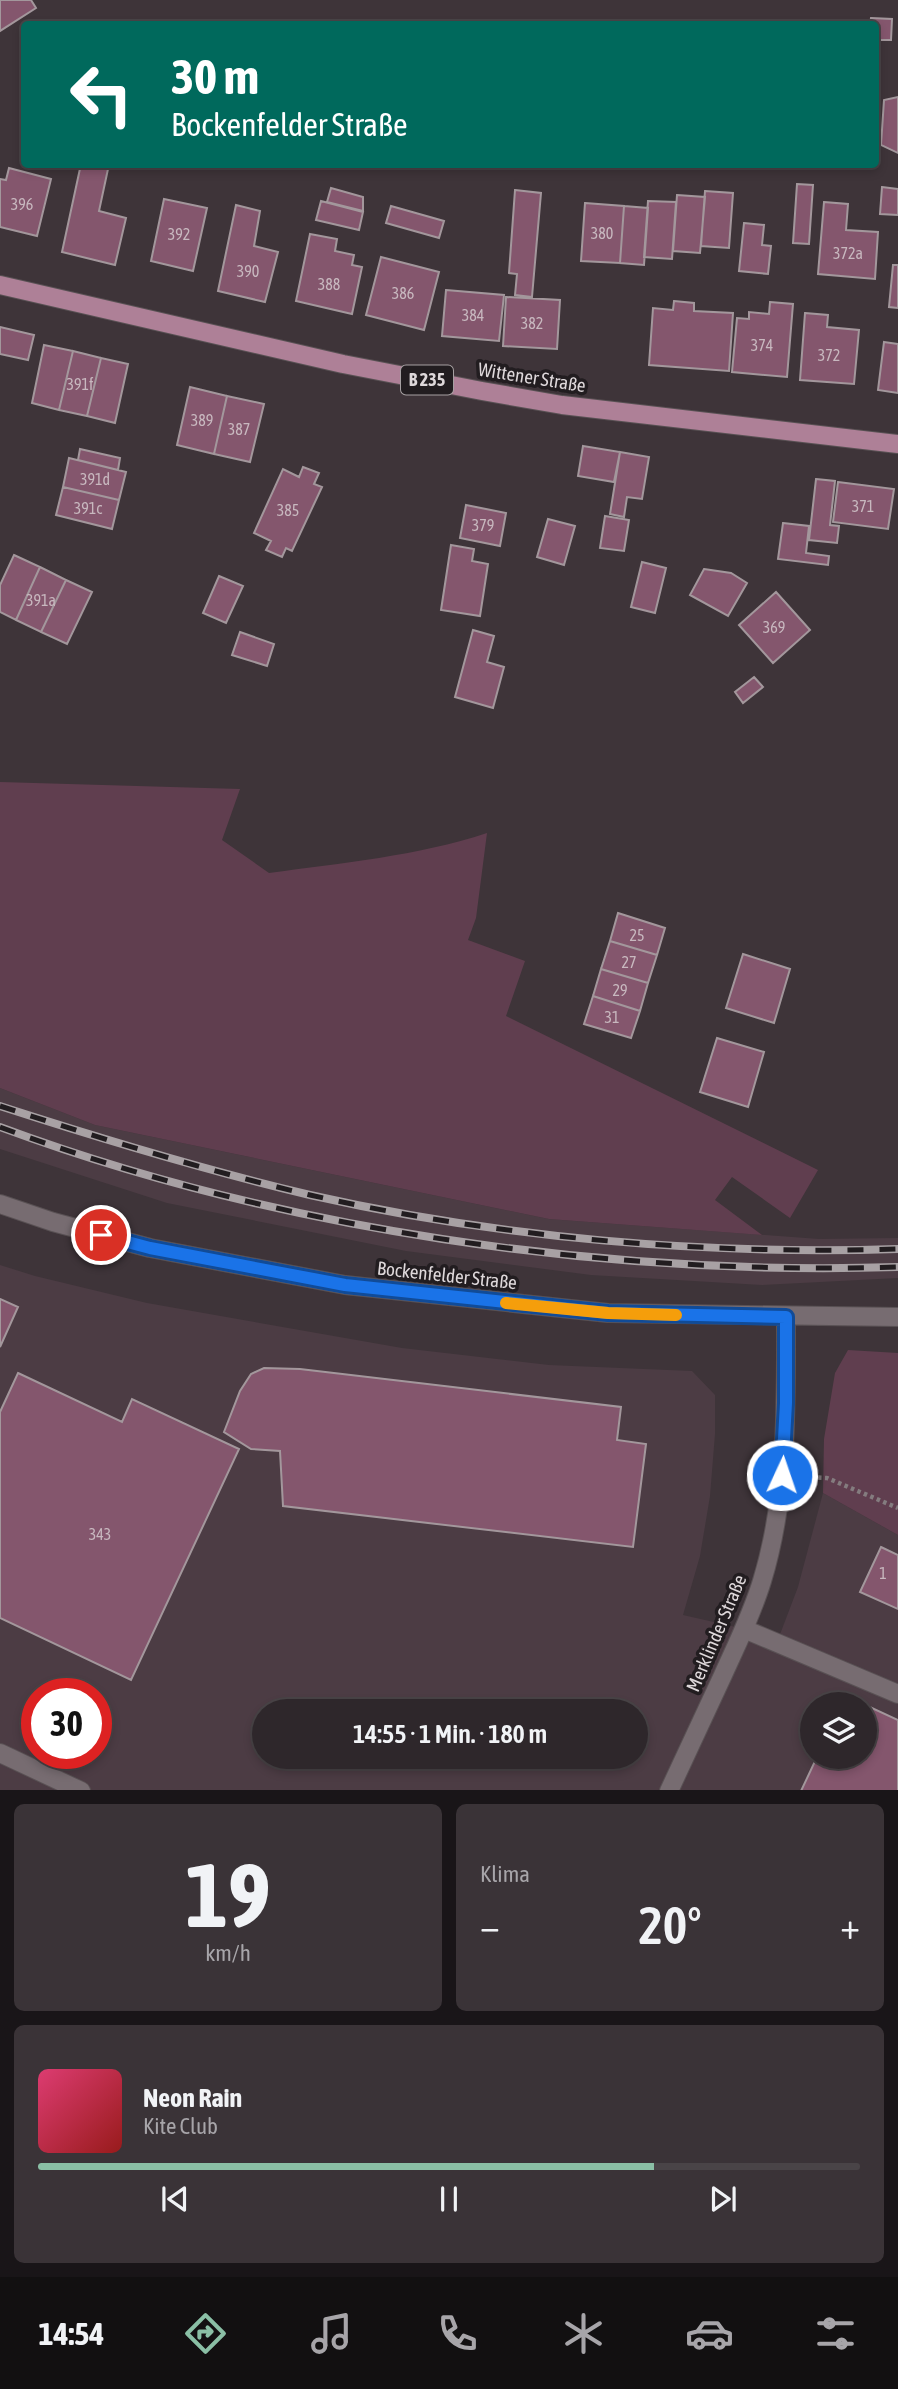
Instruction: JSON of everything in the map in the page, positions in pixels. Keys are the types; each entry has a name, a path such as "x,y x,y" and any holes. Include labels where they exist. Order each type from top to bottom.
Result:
{"main road":[{"name":"Wittener Straße","path":"0,285 330,361 482,391 562,405 898,444"}],"street":[{"name":"Bockenfelder Straße","path":"0,1204 52,1222 150,1248 345,1285 608,1313 898,1317"},
{"name":"Merklinder Straße","path":"669,1790 744,1629 762,1580 782,1475 786,1403 786,1317"},
{"path":"744,1629 898,1694"},
{"path":"0,1754 81,1790"}],"path":[{"path":"782,1475 827,1478 898,1508"}],"shaded area":[{"path":"0,782 240,789 222,840 269,873 407,853 487,833 476,918 468,940 525,961 506,1016 818,1170 790,1218 732,1177 715,1200 762,1235 549,1219 95,1125 0,1088"},
{"path":"0,1088 95,1125 549,1219 819,1239 898,1238 898,1278 762,1285 591,1275 406,1251 167,1203 0,1149"},
{"path":"0,1265 147,1303 402,1348 549,1365 692,1371 715,1395 715,1434 710,1496 700,1556 683,1615 779,1637 798,1587 823,1493 898,1535 898,1790 0,1790"},
{"path":"848,1350 898,1353 898,1535 823,1493 824,1439 835,1373"}],"building":[{"path":"0,0 31,0 36,8 0,31"},
{"path":"871,18 892,19 891,40 879,40 879,21 870,21"},
{"path":"898,97 898,153 881,145 884,100"},
{"path":"9,168 51,179 37,236 0,227 0,179 6,180"},
{"path":"80,168 108,169 99,211 126,218 115,265 62,252"},
{"path":"797,184 813,185 809,244 793,243"},
{"path":"882,187 898,189 898,215 880,214"},
{"path":"331,188 363,197 363,211 327,202"},
{"path":"515,190 541,193 532,297 515,295 517,274 509,273"},
{"path":"705,191 733,193 729,248 701,246"},
{"path":"677,195 705,197 700,253 673,251"},
{"path":"164,199 207,208 193,271 151,261"},
{"path":"321,201 363,212 359,230 316,220"},
{"path":"648,201 676,202 672,259 644,257"},
{"path":"824,202 848,204 846,230 878,232 875,279 818,274"},
{"path":"585,203 624,206 620,263 581,261"},
{"path":"236,205 260,211 254,246 278,252 265,302 218,291"},
{"path":"391,206 444,221 439,238 386,223"},
{"path":"624,206 648,208 644,265 620,263"},
{"path":"744,223 764,225 762,245 771,246 768,274 739,271"},
{"path":"310,234 337,239 335,251 354,255 352,265 362,267 352,314 296,301"},
{"path":"381,257 439,272 424,330 366,315"},
{"path":"893,265 898,265 898,308 889,307"},
{"path":"446,290 504,295 499,341 442,336"},
{"path":"506,297 560,300 557,349 503,346"},
{"path":"674,301 694,303 694,311 733,313 729,371 649,365 653,308 673,310"},
{"path":"770,302 793,304 787,377 732,372 737,318 749,319 749,312 769,314"},
{"path":"805,313 828,315 827,327 859,330 854,384 800,380"},
{"path":"0,327 34,335 28,360 0,354"},
{"path":"884,342 898,344 898,393 878,390"},
{"path":"44,345 73,351 59,410 32,403"},
{"path":"73,351 101,358 87,416 59,410"},
{"path":"101,358 128,364 115,423 87,416"},
{"path":"190,387 227,396 214,454 177,445"},
{"path":"227,396 264,404 250,462 214,454"},
{"path":"583,446 620,452 614,482 578,476"},
{"path":"80,449 120,458 118,470 78,460"},
{"path":"620,452 649,457 642,499 627,497 624,517 610,514"},
{"path":"69,458 126,472 119,500 63,487"},
{"path":"303,467 319,473 314,484 322,487 292,551 286,548 282,557 266,550 271,541 254,533 283,469 299,477"},
{"path":"816,479 835,481 830,525 839,526 837,543 809,540"},
{"path":"838,482 894,489 888,529 833,522"},
{"path":"63,487 119,500 112,529 56,515"},
{"path":"466,505 506,513 500,546 460,538"},
{"path":"605,516 629,520 624,551 600,548"},
{"path":"548,519 575,526 564,565 537,557"},
{"path":"783,523 809,526 806,553 829,556 828,565 778,559"},
{"path":"451,545 474,549 472,561 488,564 480,616 441,610"},
{"path":"14,555 40,567 16,620 0,612 0,585"},
{"path":"642,562 666,568 655,613 631,607"},
{"path":"40,567 66,580 41,632 16,620"},
{"path":"704,569 731,573 747,583 728,616 690,595"},
{"path":"219,576 243,586 226,623 203,613"},
{"path":"66,580 92,592 67,644 41,632"},
{"path":"776,592 810,630 773,663 739,625"},
{"path":"473,630 494,636 487,662 504,667 493,708 455,697"},
{"path":"240,632 274,644 267,666 232,655"},
{"path":"754,677 763,687 743,703 735,692"},
{"path":"618,913 665,928 657,955 610,941"},
{"path":"610,941 657,955 648,983 601,969"},
{"path":"743,954 790,969 774,1023 726,1008"},
{"path":"601,969 648,983 640,1011 593,996"},
{"path":"593,996 640,1011 631,1038 584,1024"},
{"path":"717,1038 764,1052 748,1107 700,1092"},
{"path":"0,1299 18,1307 0,1347"},
{"path":"264,1368 300,1369 621,1407 617,1440 646,1444 633,1547 283,1506 280,1451 251,1449 224,1432 240,1391 251,1374"},
{"path":"18,1373 122,1422 132,1399 239,1449 131,1680 0,1618 0,1412"},
{"path":"881,1547 898,1555 898,1609 860,1592"},
{"path":"877,1710 898,1720 898,1790 801,1790 811,1769 877,1769"}],"railway":[{"path":"0,1106 154,1154 310,1195 455,1222 528,1233 676,1246 898,1249"},
{"path":"0,1127 106,1163 216,1194 328,1219 442,1239 557,1254 672,1263 786,1268 898,1267"}],"slow traffic":[{"path":"506,1303 608,1313 676,1315"}],"route":[{"path":"101,1235 150,1248 345,1285 608,1313 786,1317 786,1403 782,1475"}]}
